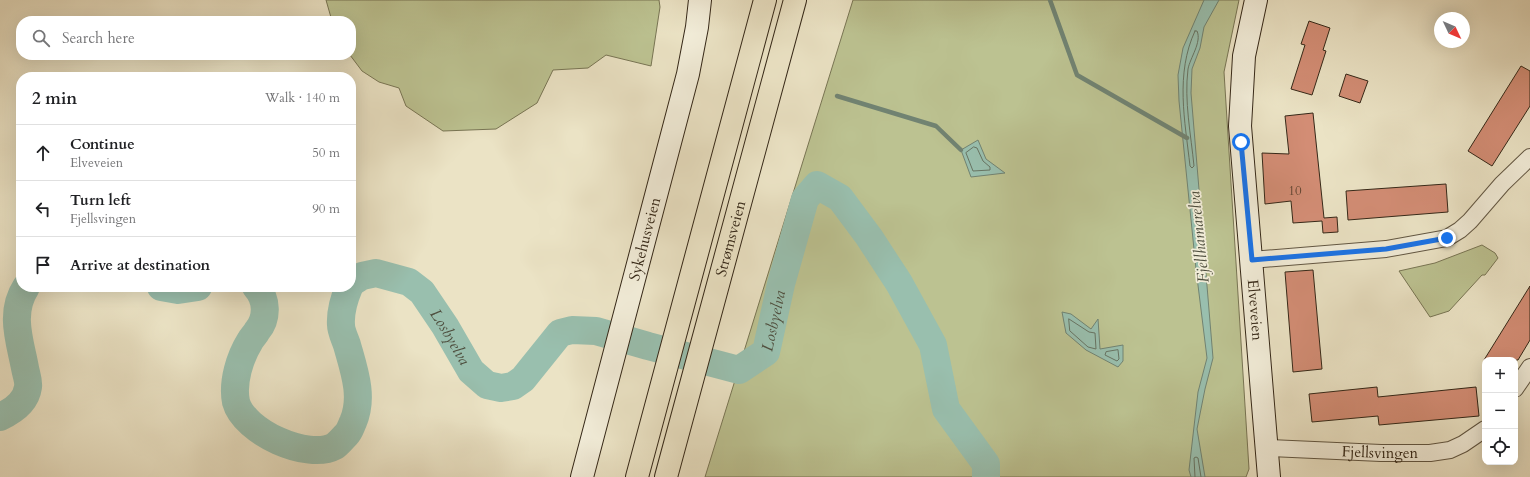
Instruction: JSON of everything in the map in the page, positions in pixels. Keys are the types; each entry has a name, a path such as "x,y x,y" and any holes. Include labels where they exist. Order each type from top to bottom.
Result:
{"highway":[{"path":"702,235 734,74 753,0"},
{"name":"Strømsveien","path":"637,477 765,0"},
{"name":"Strømsveien","path":"666,477 795,0"},
{"path":"754,151 802,0"}],"main road":[{"name":"Sykehusveien","path":"582,477 688,74 697,27 700,0"},
{"name":"Elveveien","path":"1256,0 1244,56 1240,106 1241,142 1268,448 1269,477"}],"street":[{"path":"1252,260 1386,249 1447,238 1460,230 1470,221 1502,184 1530,157"},
{"path":"1518,385 1530,367"},
{"name":"Fjellsvingen","path":"1268,448 1381,453 1430,453 1450,450 1463,444 1482,431"}],"shaded area":[{"path":"326,0 659,0 660,7 651,66 606,55 588,68 553,70 537,103 496,129 443,131 406,106 399,88 379,82 362,71 354,60 356,60 356,16 331,16"},
{"path":"853,0 1239,0 1224,72 1249,469 1246,477 705,477"},
{"path":"1482,245 1495,253 1498,258 1485,275 1482,275 1449,311 1430,317 1399,271 1435,263"}],"water":[{"name":"Fjellhamarelva","path":"1204,0 1219,0 1204,27 1200,48 1192,69 1191,93 1213,358 1197,429 1205,477 1191,477 1189,470 1198,392 1207,358 1196,269 1179,101 1178,75 1183,48"},
{"path":"978,140 986,159 1005,173 971,177 961,150"},
{"path":"1062,312 1071,314 1091,329 1098,319 1100,349 1123,345 1123,361 1118,367 1086,350 1066,333"}],"building":[{"path":"1309,21 1330,28 1323,50 1326,51 1312,95 1291,89 1305,45 1301,44"},
{"path":"1521,66 1530,71 1530,106 1492,166 1468,151"},
{"path":"1346,74 1368,81 1360,103 1339,96"},
{"path":"1313,113 1324,218 1337,217 1338,232 1323,233 1322,221 1293,223 1291,201 1265,204 1262,153 1289,154 1285,116"},
{"path":"1446,184 1448,212 1348,220 1346,191"},
{"path":"1313,270 1322,369 1293,372 1285,272"},
{"path":"1530,286 1530,340 1518,360 1518,357 1486,357"},
{"path":"1377,387 1378,397 1476,387 1479,416 1379,425 1378,416 1312,422 1309,394"}],"waterway":[{"path":"1050,0 1077,75 1187,138"},
{"path":"837,96 936,126 961,150"},
{"name":"Losbyelva","path":"356,280 362,276 376,273 409,282 422,292 445,326 471,371 487,385 501,388 513,386 523,379 560,333 572,330 596,331 739,370 766,352 781,284 805,199 817,185 840,198 869,237 899,283 933,345 946,409 986,464 986,477"},
{"name":"Losbyelva","path":"0,417 10,412 22,402 28,387 28,380 17,327 18,307 24,292"},
{"name":"Losbyelva","path":"260,292 265,309 263,320 261,326 246,347 240,362 235,386 236,402 241,413 251,424 264,433 278,441 294,447 309,450 323,450 335,446 348,432 356,413 358,403 357,384 341,325 341,315 347,292"}],"route":[{"path":"1241,142 1252,260 1386,249 1447,238"}]}
